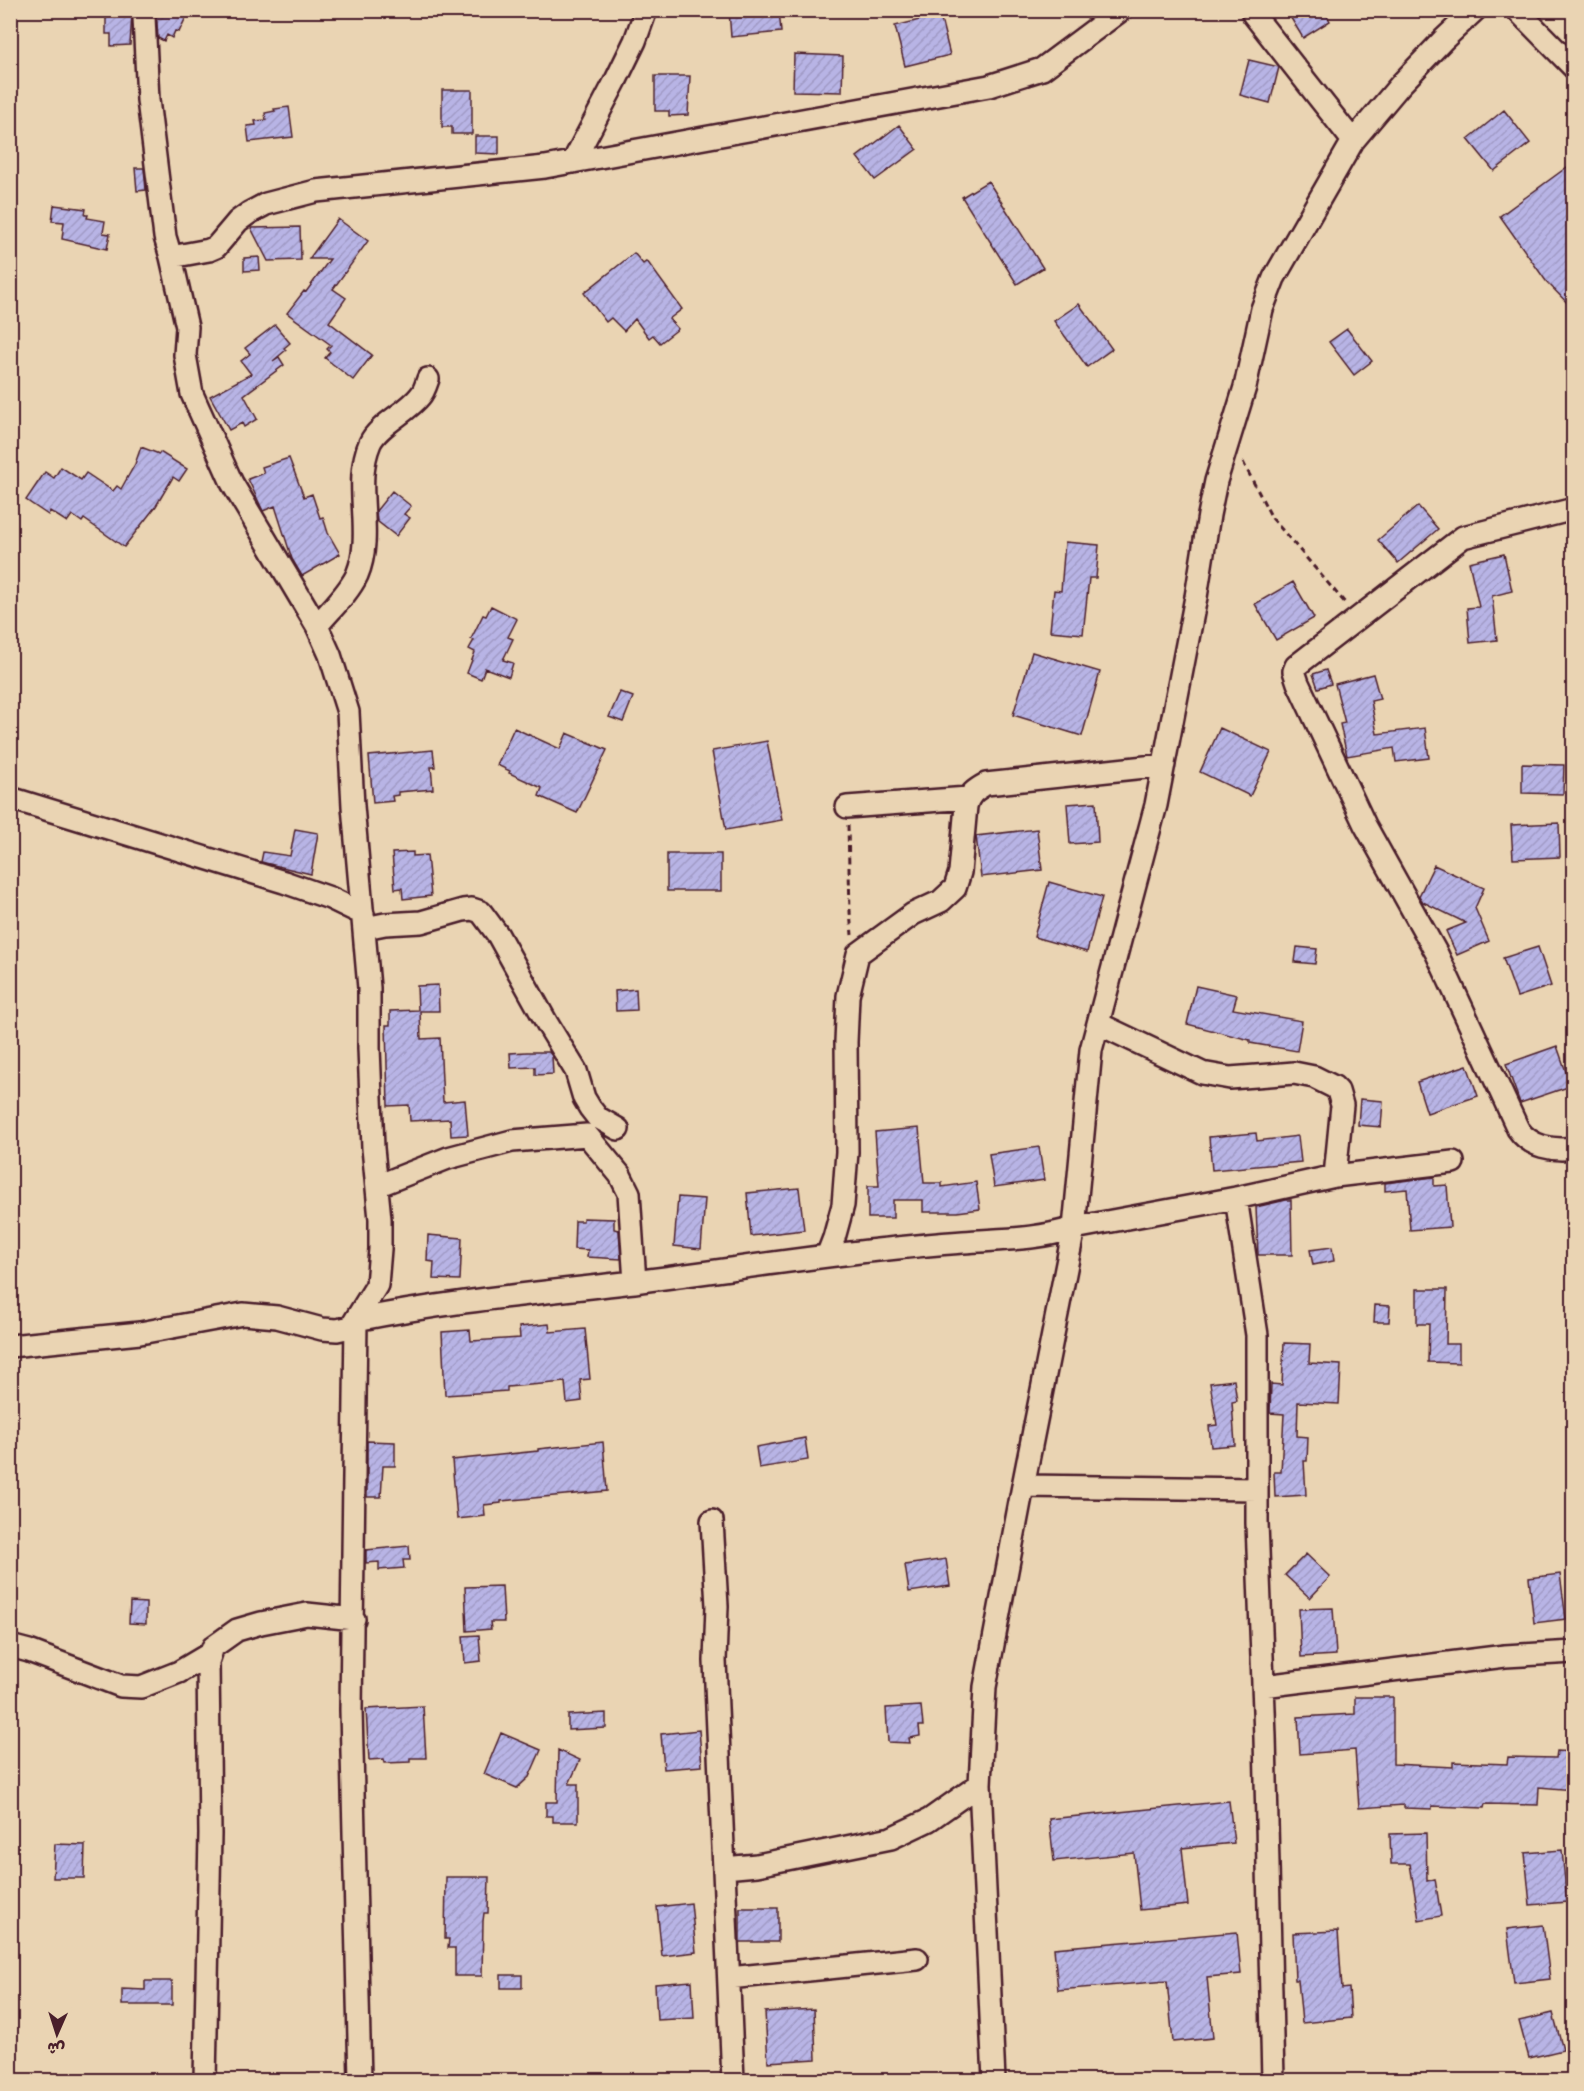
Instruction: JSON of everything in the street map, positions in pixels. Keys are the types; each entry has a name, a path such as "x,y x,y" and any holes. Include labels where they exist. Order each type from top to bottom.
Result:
{"street":[{"path":"573,162 616,80 646,10"},
{"path":"171,257 216,247 238,221 249,213 266,204 316,191 545,167 989,86 1042,69 1121,10"},
{"path":"994,2080 980,1784 986,1687 1074,1228 1091,1050 1156,805 1216,482 1230,439 1262,309 1274,278 1353,141 1401,84 1475,10"},
{"path":"1517,10 1574,68"},
{"path":"1253,14 1353,141"},
{"path":"10,1346 140,1333 243,1314 277,1317 322,1329 337,1330 351,1327 377,1285 380,1249 373,1148 369,988 353,806 348,712 330,655 317,626 232,483 192,394 185,356 187,327 165,237 148,100 144,17"},
{"path":"317,626 350,586 361,561 366,542 364,472 371,440 421,395 428,380"},
{"path":"1574,509 1463,537 1294,669 1294,675 1365,825 1437,954 1518,1129 1526,1138 1540,1146 1553,1149 1574,1148"},
{"path":"827,1256 843,1205 847,1152 848,996 858,954 913,914 941,901 955,888 960,872 968,798 976,790 986,784 1164,765"},
{"path":"10,798 284,882 330,898 364,921 386,924 421,922 462,909 481,912 498,935 576,1071 584,1098 590,1108 597,1117 618,1129"},
{"path":"848,807 968,798"},
{"path":"1099,1024 1202,1072 1230,1078 1294,1073 1314,1077 1334,1088 1338,1091 1342,1105 1335,1176"},
{"path":"377,1186 448,1158 512,1141 587,1135 620,1175 629,1193 635,1282"},
{"path":"356,1320 412,1309 517,1294 635,1282 827,1256 960,1242 1020,1240 1049,1236 1074,1228 1236,1198 1335,1176 1452,1162"},
{"path":"1236,1198 1257,1335 1257,1489 1273,2080"},
{"path":"356,1320 353,1470 354,1619 351,1710 360,2080"},
{"path":"1023,1486 1257,1489"},
{"path":"712,1521 717,1606 715,1661 733,2080"},
{"path":"205,2080 210,1834 208,1662 213,1647 237,1630 307,1614 354,1619"},
{"path":"10,1646 121,1686 141,1687 179,1672 211,1653"},
{"path":"1263,1686 1505,1656 1574,1652"},
{"path":"724,1868 757,1865 891,1838 929,1820 980,1784"},
{"path":"729,1978 917,1959"}],"path":[{"path":"1230,439 1272,518 1358,617"},
{"path":"848,807 850,912 852,936 858,954"}],"building":[{"path":"106,10 129,10 129,13 132,13 130,45 111,46 111,34 106,34"},
{"path":"156,10 184,10 182,15 186,17 179,32 175,31 172,38 167,35 164,41 158,38"},
{"path":"729,10 779,10 781,32 731,37"},
{"path":"1286,10 1324,10 1330,21 1303,38"},
{"path":"940,15 950,55 905,66 895,26"},
{"path":"794,54 843,56 842,92 793,91"},
{"path":"1249,60 1279,67 1270,103 1240,95"},
{"path":"655,76 690,76 688,115 669,116 669,111 655,111"},
{"path":"442,90 472,90 472,134 452,134 452,127 442,127"},
{"path":"289,107 293,137 249,142 247,126 256,125 255,121 266,120 265,113"},
{"path":"1504,110 1530,143 1494,171 1468,139"},
{"path":"899,125 917,149 875,180 857,157"},
{"path":"475,136 499,136 499,154 475,153"},
{"path":"1574,162 1574,310 1546,281 1500,216"},
{"path":"135,168 144,168 146,190 137,191"},
{"path":"988,181 1043,268 1017,284 962,197"},
{"path":"54,205 86,209 87,218 105,221 103,233 110,234 107,249 62,239 64,222 52,221"},
{"path":"338,219 368,241 333,289 346,298 329,322 372,355 353,380 325,358 330,352 327,349 331,345 287,313 330,259 309,259"},
{"path":"300,227 301,260 268,261 251,228"},
{"path":"634,253 643,264 647,261 682,309 669,319 678,329 660,343 653,335 649,338 635,319 624,331 611,318 606,322 584,293"},
{"path":"259,257 260,270 244,271 244,258"},
{"path":"1079,304 1112,349 1087,367 1054,321"},
{"path":"275,325 290,343 284,348 286,350 273,361 279,357 284,365 244,395 257,419 244,427 242,423 229,430 210,396 251,374 241,361 250,354 245,348"},
{"path":"1347,329 1372,361 1354,375 1329,342"},
{"path":"141,447 159,454 160,452 187,469 179,481 173,477 156,506 124,547 84,519 82,522 72,515 67,522 50,511 48,515 26,500 45,472 54,478 61,467 81,480 86,473 113,491 117,486 121,489 135,464"},
{"path":"289,458 304,497 312,494 320,518 323,517 328,533 340,554 302,576 292,559 275,506 263,511 248,479 264,473 262,467"},
{"path":"392,491 411,506 404,514 410,518 396,536 377,521 376,511"},
{"path":"1418,506 1438,529 1398,563 1378,540"},
{"path":"1065,542 1099,545 1096,578 1089,578 1083,634 1050,631 1054,590 1061,591"},
{"path":"1504,554 1512,591 1492,596 1497,640 1470,643 1467,608 1479,607 1469,562"},
{"path":"1293,582 1314,618 1276,640 1255,604"},
{"path":"491,606 517,619 508,637 513,639 503,660 513,663 509,677 485,668 481,679 467,673 475,652 469,649 474,640 471,639 483,615 486,616"},
{"path":"1032,652 1100,672 1082,736 1013,715"},
{"path":"1326,670 1331,684 1318,688 1313,674"},
{"path":"1373,674 1380,699 1371,701 1377,734 1425,728 1429,758 1396,762 1394,748 1347,756 1340,724 1345,723 1335,684"},
{"path":"620,692 633,697 623,722 609,717"},
{"path":"514,728 560,749 567,733 607,750 577,813 539,796 542,788 497,765"},
{"path":"1220,728 1271,752 1250,796 1200,772"},
{"path":"767,741 782,820 726,830 712,751"},
{"path":"433,750 435,767 431,767 433,789 398,792 398,795 392,796 393,801 373,803 369,756"},
{"path":"1522,764 1564,765 1563,794 1522,793"},
{"path":"1096,802 1098,842 1070,844 1067,804"},
{"path":"1559,823 1560,857 1513,859 1511,825"},
{"path":"295,829 318,833 311,874 261,862 263,852 290,856"},
{"path":"1037,829 1042,870 981,877 976,836"},
{"path":"413,852 413,856 427,855 431,896 403,899 402,888 395,889 392,853"},
{"path":"667,854 721,854 721,891 667,891"},
{"path":"1434,865 1484,888 1475,908 1489,941 1457,955 1446,931 1466,923 1423,902 1419,896"},
{"path":"1049,882 1102,897 1087,952 1034,937"},
{"path":"1297,947 1317,949 1315,964 1295,962"},
{"path":"1538,947 1551,986 1517,997 1503,958"},
{"path":"438,985 439,1011 420,1011 421,1039 440,1038 443,1102 465,1100 468,1135 451,1136 450,1119 410,1121 409,1105 388,1106 386,1025 390,1025 390,1011 418,1010 417,986"},
{"path":"1196,986 1237,995 1233,1009 1302,1021 1297,1051 1250,1043 1250,1040 1187,1024"},
{"path":"636,989 637,1010 616,1011 615,991"},
{"path":"1557,1046 1571,1086 1520,1103 1506,1064"},
{"path":"549,1052 552,1056 553,1074 535,1075 535,1067 511,1068 510,1053"},
{"path":"1467,1065 1478,1096 1427,1113 1417,1082"},
{"path":"1360,1099 1383,1101 1381,1127 1358,1125"},
{"path":"919,1128 924,1183 942,1183 942,1187 976,1182 980,1209 923,1212 923,1200 893,1200 893,1218 868,1218 868,1186 879,1186 875,1132"},
{"path":"1256,1133 1257,1141 1298,1136 1301,1162 1212,1170 1209,1137"},
{"path":"1039,1147 1044,1180 994,1187 989,1154"},
{"path":"1434,1177 1434,1186 1447,1185 1450,1227 1410,1230 1407,1189 1385,1191 1385,1183"},
{"path":"799,1188 804,1230 751,1236 747,1193"},
{"path":"678,1197 705,1199 701,1249 674,1246"},
{"path":"1291,1200 1292,1255 1258,1255 1256,1207"},
{"path":"583,1218 614,1219 614,1229 619,1230 621,1259 587,1257 588,1250 574,1249 575,1221 583,1221"},
{"path":"428,1235 462,1238 460,1280 433,1279 434,1262 427,1261"},
{"path":"1332,1247 1334,1261 1313,1265 1310,1250"},
{"path":"1417,1289 1447,1289 1446,1344 1459,1344 1459,1363 1428,1362 1429,1324 1417,1324"},
{"path":"1375,1305 1390,1306 1389,1322 1374,1322"},
{"path":"549,1324 550,1332 585,1329 590,1379 580,1380 582,1401 567,1403 565,1382 507,1387 507,1391 445,1395 442,1332 470,1330 471,1341 520,1338 519,1327"},
{"path":"1284,1343 1310,1344 1309,1363 1341,1365 1339,1404 1298,1402 1297,1436 1308,1437 1307,1461 1304,1461 1306,1495 1275,1497 1274,1472 1281,1472 1284,1414 1270,1413 1271,1384 1282,1385"},
{"path":"1234,1380 1237,1401 1232,1402 1235,1445 1211,1447 1209,1426 1217,1425 1210,1383"},
{"path":"805,1438 808,1460 759,1468 756,1447"},
{"path":"367,1441 395,1442 395,1466 383,1466 381,1497 367,1497"},
{"path":"603,1442 607,1491 501,1501 501,1503 484,1505 485,1516 457,1519 452,1460"},
{"path":"409,1546 410,1560 403,1560 404,1568 379,1570 379,1562 366,1563 366,1550"},
{"path":"1306,1554 1330,1577 1310,1598 1285,1575"},
{"path":"946,1559 950,1586 909,1592 905,1565"},
{"path":"1560,1574 1566,1619 1534,1623 1529,1578"},
{"path":"502,1586 504,1622 490,1622 491,1629 467,1631 465,1587"},
{"path":"130,1602 146,1603 146,1624 129,1623"},
{"path":"1333,1608 1336,1655 1301,1657 1299,1609"},
{"path":"479,1635 481,1661 465,1663 463,1636"},
{"path":"1355,1697 1393,1697 1393,1764 1453,1767 1453,1762 1507,1764 1508,1757 1556,1758 1557,1751 1574,1752 1574,1790 1539,1787 1538,1805 1485,1804 1484,1808 1432,1806 1432,1809 1404,1808 1404,1805 1359,1808 1355,1750 1300,1754 1298,1717 1355,1714"},
{"path":"423,1706 426,1758 410,1758 410,1762 385,1763 384,1759 369,1760 366,1709"},
{"path":"921,1706 923,1726 919,1726 920,1736 909,1738 910,1743 888,1742 886,1708"},
{"path":"606,1713 606,1728 568,1730 568,1715"},
{"path":"699,1730 702,1766 664,1769 661,1734"},
{"path":"501,1733 541,1750 529,1777 517,1788 484,1774"},
{"path":"558,1750 580,1760 569,1784 578,1784 578,1822 553,1822 553,1816 546,1816 546,1802 557,1802"},
{"path":"1229,1801 1234,1843 1182,1848 1188,1905 1140,1910 1134,1853 1054,1861 1049,1819"},
{"path":"1426,1833 1427,1881 1435,1879 1441,1916 1419,1920 1410,1864 1391,1864 1390,1834"},
{"path":"55,1844 85,1845 84,1878 53,1878"},
{"path":"1562,1850 1567,1902 1530,1905 1525,1853"},
{"path":"446,1877 489,1877 488,1913 484,1913 483,1921 482,1976 455,1976 455,1948 448,1948 449,1939 445,1939"},
{"path":"691,1903 696,1952 662,1956 657,1907"},
{"path":"740,1908 778,1908 778,1942 740,1942"},
{"path":"1543,1925 1550,1979 1514,1983 1507,1929"},
{"path":"1338,1931 1342,1989 1349,1988 1351,2018 1302,2023 1298,1980 1295,1980 1293,1933"},
{"path":"1237,1932 1241,1974 1207,1977 1213,2038 1173,2042 1167,1981 1058,1990 1054,1948"},
{"path":"501,1975 522,1975 522,1988 501,1988"},
{"path":"145,1981 172,1981 172,2005 122,2005 122,1989 145,1990"},
{"path":"692,1981 694,2018 657,2020 655,1984"},
{"path":"814,2009 816,2059 768,2062 765,2012"},
{"path":"1553,2013 1563,2050 1529,2058 1519,2021"}]}
